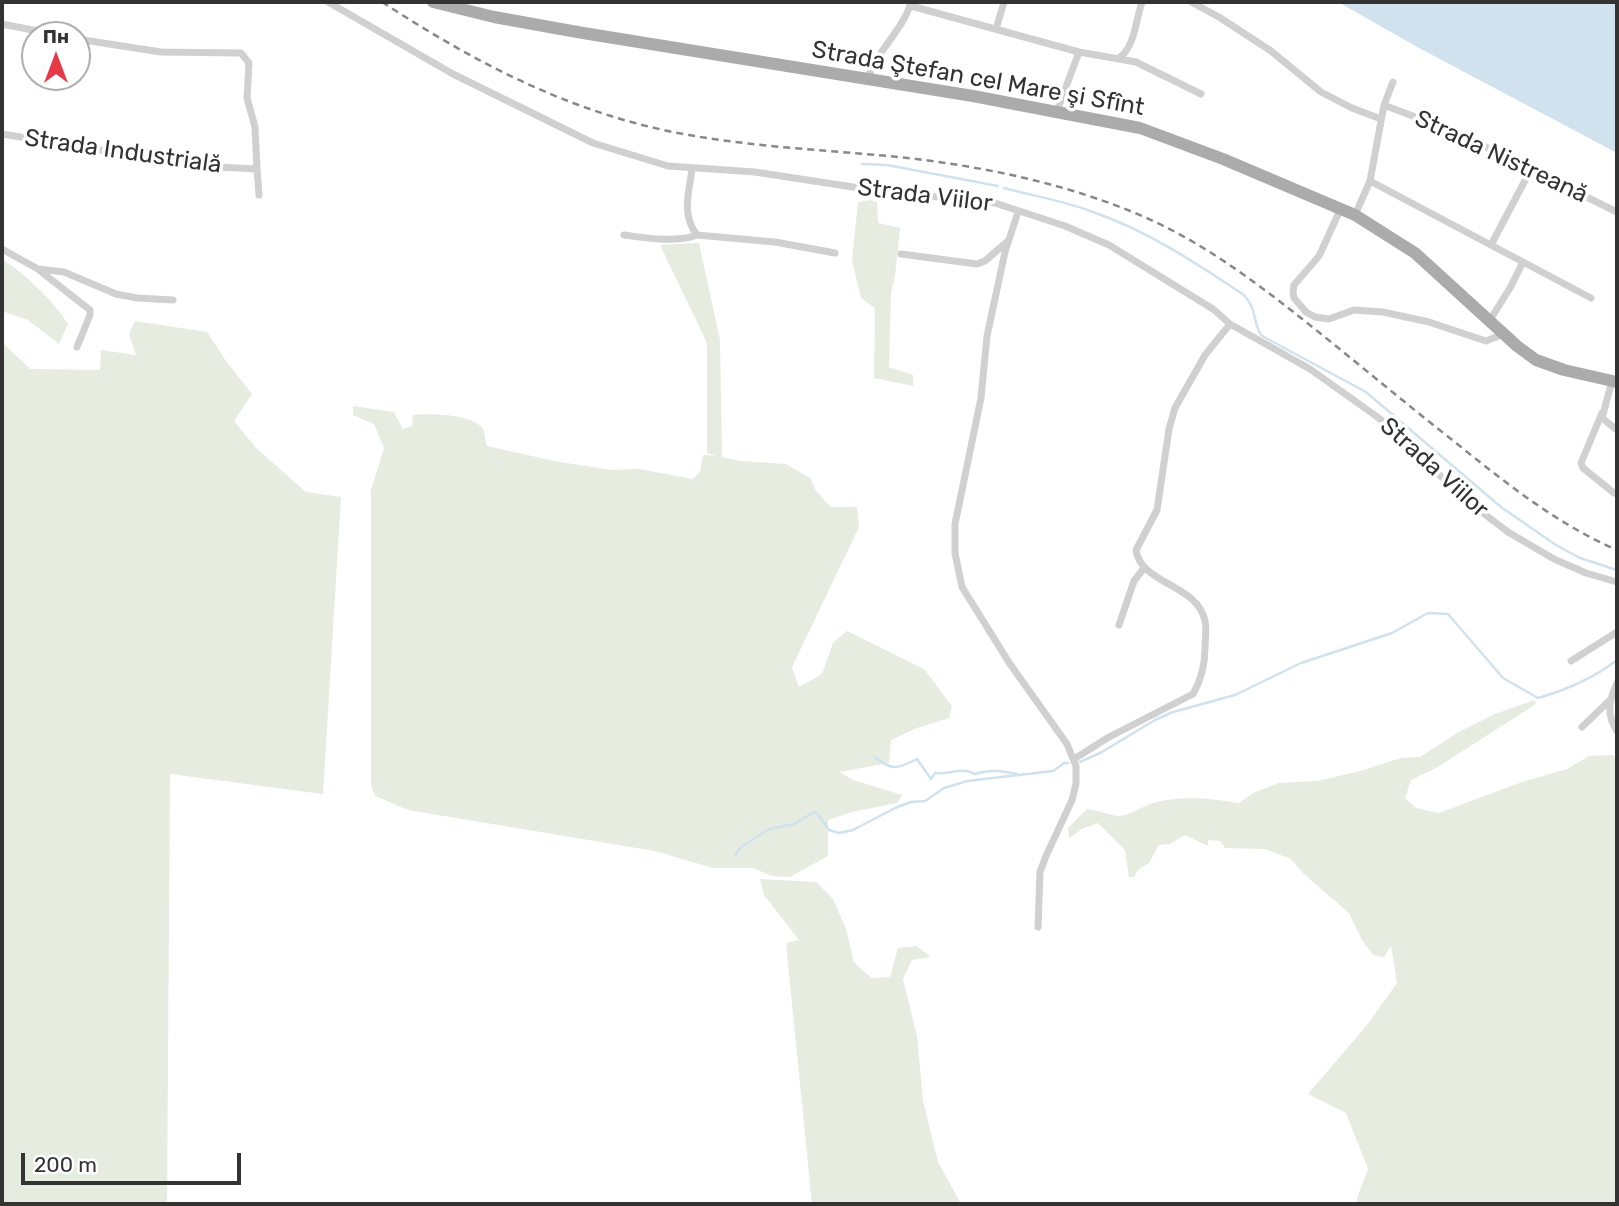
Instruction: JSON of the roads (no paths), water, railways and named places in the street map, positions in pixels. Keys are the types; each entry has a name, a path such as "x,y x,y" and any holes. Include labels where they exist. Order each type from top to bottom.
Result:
{"main road":[{"name":"Strada Ştefan cel Mare şi Sfînt","path":"433,2 494,17 583,33 1122,123 1162,135 1354,215 1415,253 1536,360 1564,370 1615,382"}],"street":[{"name":"Strada Viilor","path":"328,2 410,51 573,134 655,163 692,169 755,172 905,195 976,199 1065,226 1109,245 1213,309 1230,324 1310,369 1376,416 1395,431 1462,497 1508,532 1554,559 1586,573 1617,582"},
{"path":"996,29 1004,2"},
{"path":"1119,58 1130,43 1142,2"},
{"path":"1191,2 1271,51 1321,92 1381,119"},
{"path":"868,79 872,67 893,39 911,4 1079,52 1119,58 1164,75 1201,94"},
{"path":"2,24 21,28"},
{"name":"Strada Industrială","path":"2,134 198,166 257,169 256,127 247,98 246,83 250,68 246,57 241,53 161,52 91,41"},
{"path":"1056,111 1079,52"},
{"path":"1354,215 1370,181 1384,105 1393,82"},
{"name":"Strada Nistreană","path":"1384,105 1442,126 1617,212"},
{"path":"257,169 259,195"},
{"path":"692,169 686,212 697,235"},
{"path":"1491,245 1530,171"},
{"path":"1370,181 1591,298"},
{"path":"1341,208 1319,256 1296,282 1293,293 1301,307 1315,317 1334,319 1354,310 1374,311 1429,322 1486,341 1504,334"},
{"path":"1017,212 987,336 981,398 955,524 955,552 962,587 1010,664 1067,744 1074,759 1076,776 1072,800 1041,872 1038,927"},
{"path":"624,235 686,238 697,235 775,242 835,253"},
{"name":"Strada Viilor","path":"901,254 977,264 985,261 1009,240"},
{"path":"2,249 38,269 90,310 88,322 77,346"},
{"path":"1490,320 1523,262"},
{"path":"38,269 57,270 116,294 173,300"},
{"path":"1074,759 1109,737 1193,694 1199,685 1205,656 1205,619 1195,603 1181,590 1144,568 1136,550 1157,510 1172,416 1205,355 1230,324"},
{"path":"1614,493 1581,466 1582,456 1615,382"},
{"path":"1602,414 1604,421 1617,430"},
{"path":"1119,625 1134,581 1144,568"},
{"path":"1571,661 1617,632"},
{"path":"1582,727 1609,701 1617,683"},
{"path":"1609,701 1611,721 1617,731"}],"water":[{"path":"1338,2 1617,2 1617,153 1419,48"}],"waterway":[{"path":"862,164 887,165 998,186"},
{"path":"1004,188 1071,205 1113,220 1190,260 1244,295 1262,336 1366,392 1501,507 1556,545 1580,558 1617,570"},
{"path":"1080,762 1173,712 1235,695 1301,663 1392,633 1428,613 1448,614 1503,678 1538,698 1579,683 1617,660"},
{"path":"875,757 886,765 895,767 917,759 931,779 935,773 960,771 975,774 986,771 1017,774"},
{"path":"735,856 740,848 769,829 794,824 814,812 829,830 839,833 853,830 911,802 925,801 944,788 967,781 1053,771 1068,763"}],"railway":[{"path":"382,2 452,45 524,82 561,98 638,124 733,142 899,157 989,170 1078,192 1135,213 1188,239 1238,270 1514,488 1553,516 1617,550"}]}
